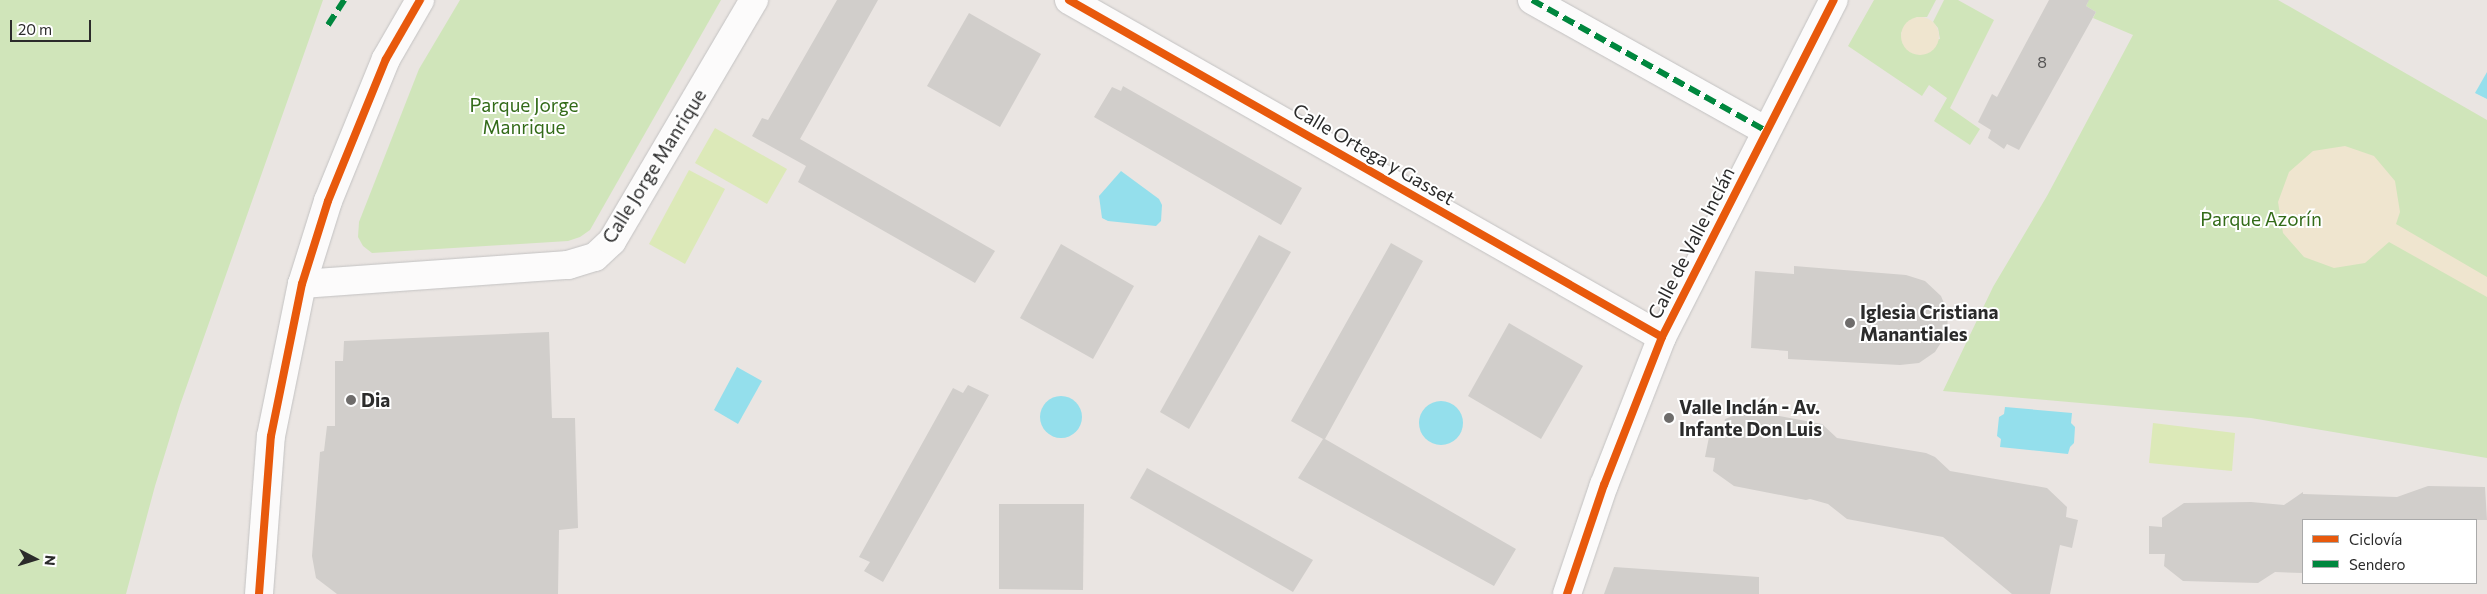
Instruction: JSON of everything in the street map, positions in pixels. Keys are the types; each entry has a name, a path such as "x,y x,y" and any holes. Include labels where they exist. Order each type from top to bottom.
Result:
{"street":[{"path":"259,594 271,436 302,284 328,201 386,59 420,0"},
{"name":"Calle Jorge Manrique","path":"302,284 568,266 594,257 612,241 754,0"},
{"name":"Calle Ortega y Gasset","path":"1069,0 1662,337"},
{"path":"1532,0 1766,131"},
{"name":"Calle de Valle Inclán","path":"1567,594 1604,484 1662,337 1834,0"}],"green space":[{"path":"0,0 323,0 180,405 155,486 126,594 0,594"},
{"name":"Parque Jorge Manrique","path":"460,0 721,0 590,230 580,237 568,241 372,253 363,246 358,237 359,222 419,69"},
{"path":"1874,0 1936,0 1927,17 1917,17 1901,33 1903,44 1940,39 1938,28 1933,22 1944,0 1958,0 1994,20 1950,108 1980,129 1970,145 1934,121 1947,98 1929,85 1922,96 1848,46"},
{"name":"Parque Azorín","path":"2085,0 2278,0 2487,120 2487,458 2251,418 1943,391 1993,287 2047,196 2133,35 2093,18 2096,12 2086,6 2088,2"},
{"path":"715,128 787,169 767,204 695,163"},
{"path":"689,170 725,189 685,264 649,244"},
{"path":"2153,423 2235,433 2232,471 2149,463"}],"sand":[{"path":"1920,17 1934,22 1939,36 1934,50 1920,55 1906,50 1901,36 1906,22"},
{"path":"2345,146 2374,156 2395,181 2400,212 2396,224 2487,277 2487,297 2389,242 2365,263 2334,268 2304,257 2283,233 2278,202 2289,172 2313,151"}],"water":[{"path":"2487,72 2487,99 2475,93"},
{"path":"1121,171 1159,199 1162,205 1161,221 1156,226 1108,221 1102,218 1099,196"},
{"path":"737,367 762,381 738,424 714,410"},
{"path":"1065,396 1073,399 1079,405 1082,417 1079,429 1073,435 1057,438 1049,435 1043,429 1040,413 1043,405 1049,399"},
{"path":"1441,401 1453,405 1459,411 1463,423 1459,435 1453,441 1441,445 1429,441 1423,435 1419,423 1423,411 1429,405"},
{"path":"2005,407 2072,413 2071,423 2075,427 2074,443 2070,447 2068,454 2000,447 2001,439 1997,436 1999,417 2004,414"}],"building":[{"path":"837,0 878,0 800,139 995,251 975,283 798,182 806,166 752,136 762,118 768,120"},
{"path":"2049,0 2089,0 2086,6 2096,12 2019,150 2007,144 2004,149 1988,138 1991,130 1978,122 1992,94 1997,97"},
{"path":"969,13 1041,54 1000,127 927,86"},
{"path":"1123,86 1302,188 1281,225 1094,117 1112,87 1121,91"},
{"path":"1259,235 1291,252 1189,429 1160,412"},
{"path":"1391,243 1423,261 1325,439 1516,549 1494,586 1298,478 1323,439 1291,421"},
{"path":"1061,244 1134,286 1093,359 1020,318"},
{"name":"Iglesia Cristiana Manantiales","path":"1794,266 1906,275 1925,281 1941,296 1948,313 1947,333 1935,352 1919,363 1900,365 1788,359 1788,351 1751,348 1755,271 1794,274"},
{"path":"1509,323 1583,366 1541,439 1468,396"},
{"path":"549,332 552,418 575,418 578,528 559,530 558,594 337,594 316,578 312,556 320,452 324,451 327,426 335,426 335,361 343,361 344,341"},
{"path":"968,385 989,395 883,582 864,571 870,562 859,557 953,388 963,393"},
{"path":"1748,410 1822,424 1837,438 1926,453 1935,457 1950,471 2047,488 2067,507 2066,517 2078,520 2072,548 2060,545 2050,594 2012,594 1943,537 1847,519 1828,504 1810,499 1806,500 1734,486 1713,471 1715,458 1705,457 1711,427 1722,430 1725,419"},
{"path":"1147,468 1313,560 1293,592 1130,498"},
{"path":"2428,486 2485,487 2487,520 2302,519 2302,573 2275,572 2258,583 2183,581 2164,566 2165,554 2149,554 2149,526 2162,527 2162,518 2184,503 2251,502 2284,505 2303,492 2303,494 2397,497"},
{"path":"999,504 1084,504 1083,590 999,589"},
{"path":"1614,567 1759,577 1759,594 1604,594"}],"marked path":[{"path":"328,25 344,0"},
{"path":"1532,0 1766,131"}],"cycle path":[{"path":"259,594 271,436 302,284 328,201 386,59 420,0"},
{"path":"1069,0 1662,337"},
{"path":"1567,594 1604,485 1662,337 1834,0"}],"place":[{"name":"Iglesia Cristiana Manantiales","path":"1850,323"},
{"name":"Dia","path":"351,400"},
{"name":"Valle Inclán - Av. Infante Don Luis","path":"1669,418"}]}
